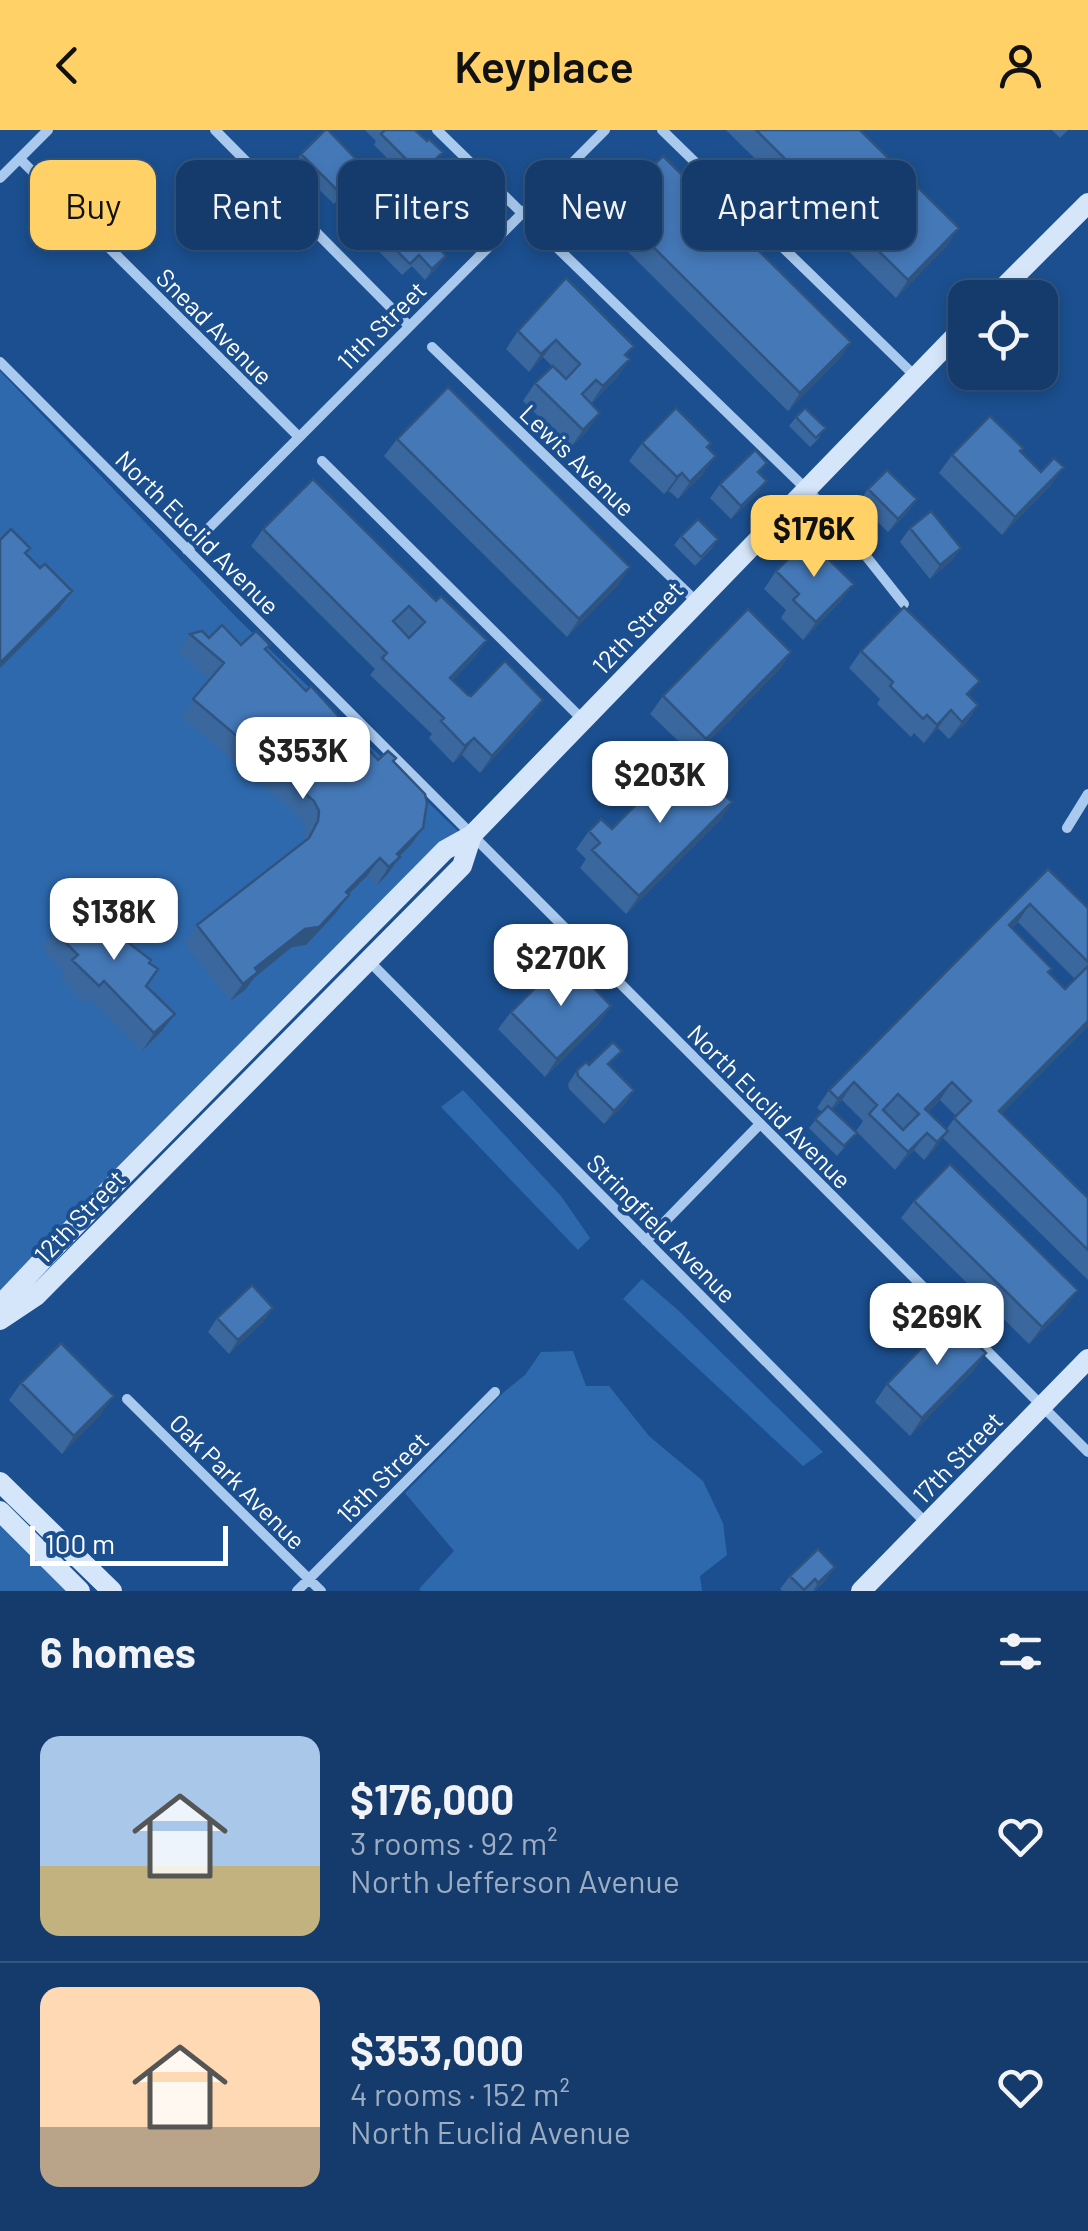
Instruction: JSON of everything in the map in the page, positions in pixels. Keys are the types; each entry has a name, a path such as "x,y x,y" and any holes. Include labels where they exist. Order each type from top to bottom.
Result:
{"street":[{"path":"0,178 48,130"},
{"path":"215,130 409,326"},
{"path":"437,130 522,213"},
{"name":"11th Street","path":"186,550 605,130"},
{"path":"662,130 916,376"},
{"name":"Snead Avenue","path":"20,158 298,436"},
{"path":"1011,280 1088,203"},
{"path":"559,250 834,517 904,604"},
{"name":"12th Street","path":"0,1306 445,850 472,835 948,343"},
{"name":"Lewis Avenue","path":"432,347 696,602"},
{"name":"North Euclid Avenue","path":"0,362 1088,1452"},
{"path":"322,461 582,719"},
{"path":"1067,828 1088,794"},
{"name":"12th Street","path":"0,1320 36,1296 462,866 472,835"},
{"name":"Stringfield Avenue","path":"368,960 926,1524"},
{"path":"646,1241 760,1124"},
{"name":"17th Street","path":"861,1591 1088,1359"},
{"name":"15th Street","path":"297,1591 494,1392"},
{"name":"Oak Park Avenue","path":"127,1399 320,1591"},
{"path":"0,1482 112,1591"},
{"path":"0,1510 80,1591"}],"shaded area":[{"path":"0,371 236,617 460,833 0,1293"},
{"path":"463,1090 561,1196 590,1238 578,1250 441,1107"},
{"path":"642,1279 823,1452 803,1466 623,1299"},
{"path":"573,1351 586,1386 609,1386 649,1436 703,1481 723,1523 727,1555 700,1576 702,1591 421,1591 454,1551 405,1493 525,1375 541,1352"},
{"path":"0,1520 71,1591 0,1591"}],"building":[{"path":"328,130 357,160 338,160 338,191 318,171 318,160 307,160 301,154"},
{"path":"415,130 443,152 435,160 407,160 381,134"},
{"path":"756,130 860,130 890,160 786,160"},
{"path":"663,156 682,175 682,250 758,250 851,342 800,393 656,250 662,250 662,160 659,160"},
{"path":"916,185 959,228 908,280 878,250 916,250"},
{"path":"396,250 441,250 446,256 432,269 419,255 410,264"},
{"path":"566,278 634,346 625,355 630,359 603,386 596,380 582,394 600,413 583,430 535,383 553,366 566,379 580,364 556,340 541,354 518,331"},
{"path":"448,387 630,567 579,619 397,439"},
{"path":"676,408 711,443 707,447 716,456 690,482 682,473 677,477 642,443"},
{"path":"805,408 826,428 816,438 796,417"},
{"path":"990,416 1041,472 1054,458 1064,467 1015,517 952,455"},
{"path":"755,450 767,463 758,472 767,481 741,506 720,484"},
{"path":"887,470 917,499 898,519 868,489"},
{"path":"313,479 436,601 441,596 487,640 450,678 471,696 505,661 543,700 492,756 474,738 465,746 441,721 444,718 382,658 387,653 263,529","holes":["409,606 425,622 409,638 393,621"]},
{"path":"931,511 961,548 940,565 910,528"},
{"path":"698,519 718,539 701,557 681,536"},
{"path":"11,529 30,548 25,553 40,568 45,564 72,591 0,663 0,540"},
{"path":"808,539 854,584 816,622 793,600 799,594 776,571"},
{"path":"904,607 980,681 967,694 978,705 962,722 951,710 937,725 927,715 923,719 861,651"},
{"path":"748,609 791,652 706,739 663,696"},
{"path":"222,625 241,645 256,631 270,645 265,649 306,691 311,686 378,760 388,751 396,758 393,761 425,794 427,803 423,828 397,854 400,857 389,867 380,858 319,927 305,929 255,968 258,972 243,984 197,925 309,838 319,811 314,801 193,699 224,663 190,634 202,631 209,638"},
{"path":"685,755 732,802 639,896 592,850 600,843 589,831 601,819 612,829"},
{"path":"1048,869 1088,908 1088,962 1030,904 1009,925 1052,969 1048,972 1065,989 1088,966 1088,1021 999,1111 1088,1198 1088,1250 954,1118 971,1101 952,1082 925,1109 948,1131 937,1142 927,1133 908,1152 869,1114 877,1105 854,1082 838,1099 829,1090","holes":["898,1094 919,1114 903,1130 883,1110"]},
{"path":"84,899 158,969 146,986 175,1014 154,1033 104,981 99,986 72,960 78,955 54,931"},
{"path":"565,958 611,1006 557,1059 511,1012"},
{"path":"613,1042 622,1051 608,1064 634,1090 614,1111 578,1076 577,1070 586,1062 589,1065"},
{"path":"828,1106 857,1133 844,1146 815,1119"},
{"path":"950,1164 1078,1290 1042,1327 914,1201"},
{"path":"252,1285 273,1308 238,1340 217,1318"},
{"path":"951,1318 986,1353 922,1418 887,1384"},
{"path":"61,1343 114,1396 74,1436 21,1383"},
{"path":"818,1549 835,1567 804,1590 790,1576"}]}
